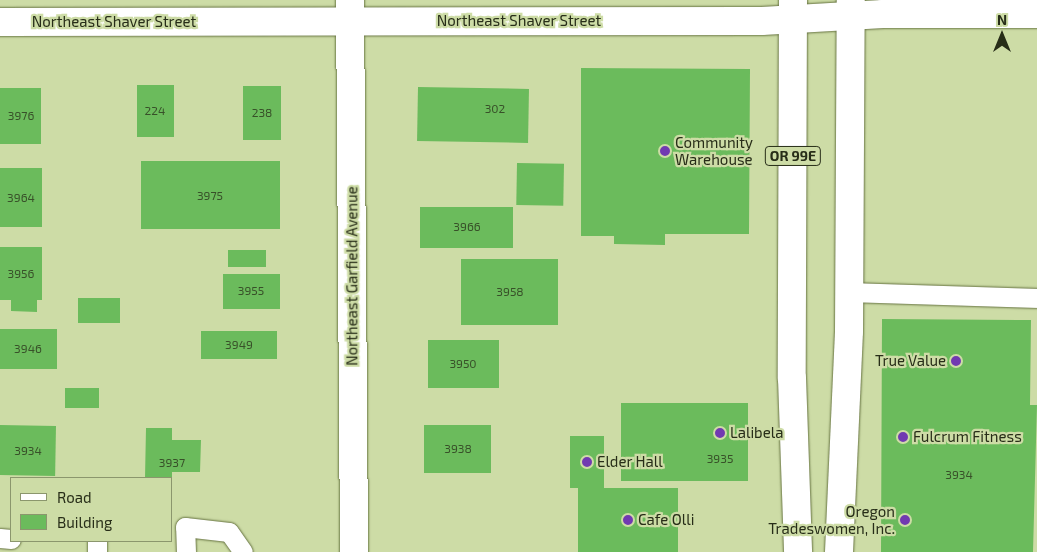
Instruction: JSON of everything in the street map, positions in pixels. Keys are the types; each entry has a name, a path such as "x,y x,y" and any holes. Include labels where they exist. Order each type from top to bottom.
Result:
{"street":[{"name":"Northeast Shaver Street","path":"0,22 350,11 793,10 851,8 1037,14"},
{"path":"839,552 849,292 851,8"},
{"name":"OR 99E","path":"793,10 792,378 798,552"},
{"name":"Northeast Garfield Avenue","path":"350,11 354,552"}],"lane":[{"path":"849,292 1037,298"},
{"path":"186,552 178,527 228,532 242,552"}],"building":[{"name":"Community Warehouse","path":"581,68 750,69 749,234 665,234 665,245 614,244 614,236 581,236"},
{"path":"137,85 174,85 174,137 137,137"},
{"path":"243,86 281,86 281,140 243,140"},
{"path":"418,87 529,89 528,143 417,141"},
{"path":"0,88 41,88 41,144 0,144"},
{"path":"141,161 280,161 280,229 141,229"},
{"path":"517,163 564,164 563,206 516,205"},
{"path":"0,168 42,168 42,227 0,227"},
{"path":"420,207 513,207 513,248 420,248"},
{"path":"0,247 42,247 42,300 37,300 37,312 11,311 11,300 0,300"},
{"path":"228,250 266,250 266,267 228,267"},
{"path":"461,259 558,259 558,325 461,325"},
{"path":"223,274 280,274 280,309 223,309"},
{"path":"78,298 120,298 120,323 78,323"},
{"path":"882,319 1031,320 1030,405 1037,405 1033,552 881,552"},
{"path":"0,329 57,329 57,369 0,369"},
{"path":"201,331 277,331 277,359 201,359"},
{"path":"428,340 499,340 499,388 428,388"},
{"path":"65,388 99,388 99,408 65,408"},
{"path":"621,403 748,403 748,481 621,481"},
{"path":"0,425 56,426 55,476 0,475"},
{"path":"424,425 491,425 491,473 424,473"},
{"path":"146,428 172,428 172,440 201,440 200,472 172,472 172,477 145,477"},
{"name":"Cafe Olli","path":"570,436 604,436 604,488 678,488 678,552 578,552 578,488 570,488"}],"place":[{"name":"Community Warehouse","path":"665,151"},
{"name":"True Value","path":"956,361"},
{"name":"Lalibela","path":"720,433"},
{"name":"Fulcrum Fitness","path":"903,437"},
{"name":"Elder Hall","path":"587,462"},
{"name":"Cafe Olli","path":"628,520"},
{"name":"Oregon Tradeswomen, Inc.","path":"905,520"}]}
